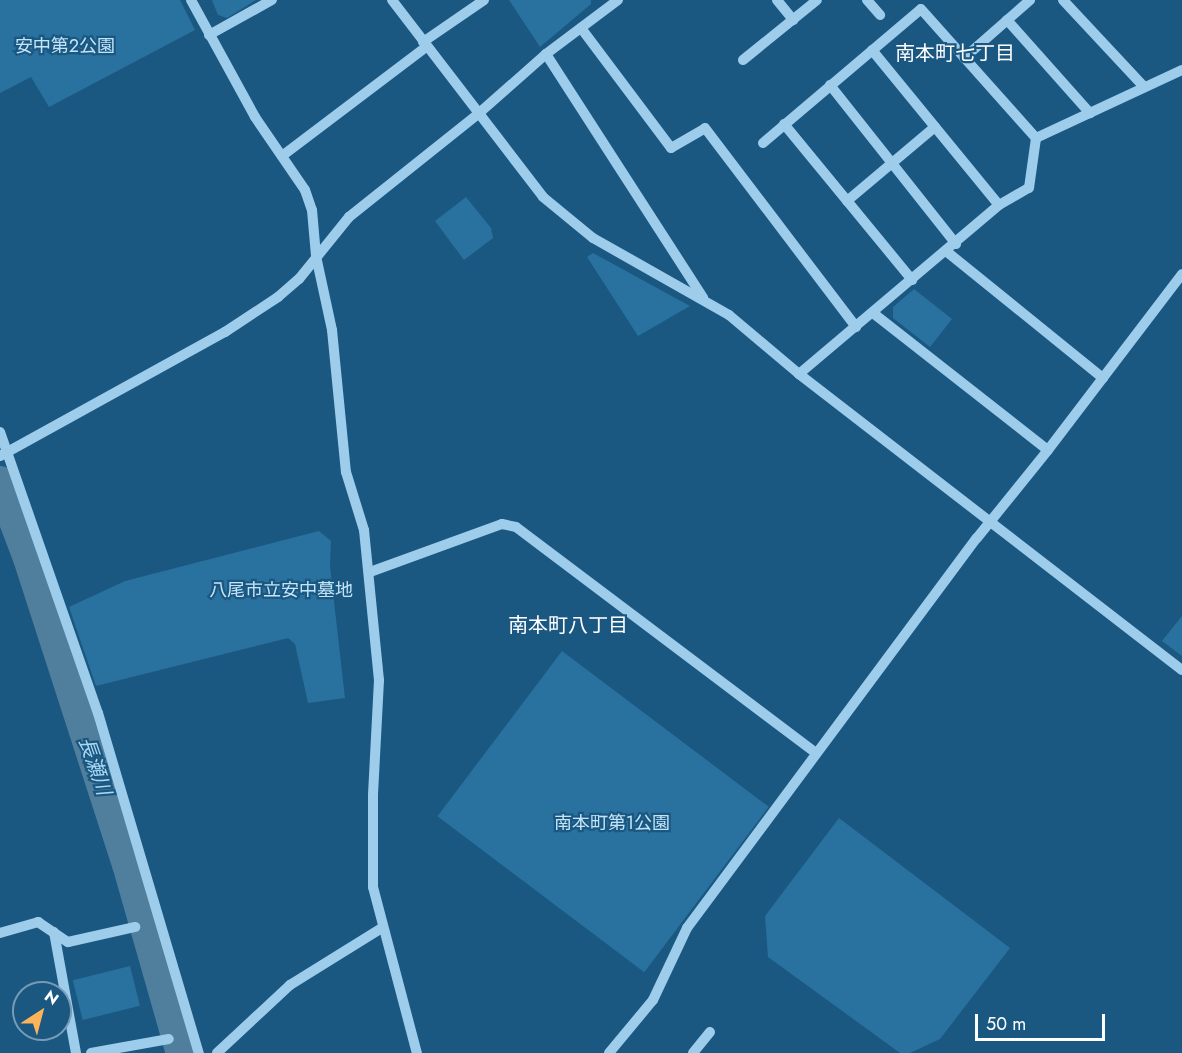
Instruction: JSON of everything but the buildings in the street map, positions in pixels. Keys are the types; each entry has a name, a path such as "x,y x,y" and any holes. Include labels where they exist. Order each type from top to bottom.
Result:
{"street":[{"path":"191,0 255,117 305,190 312,210 316,256 332,330 348,483 361,518 370,572 379,680 371,857 373,887 382,928 417,1053"},
{"path":"209,35 272,0"},
{"path":"392,0 543,197 593,238 729,315 799,374 1182,670"},
{"path":"282,156 483,0"},
{"path":"3,454 225,332 278,297 299,279 349,217 478,114 546,54 618,0"},
{"path":"777,0 792,20"},
{"path":"743,60 817,0"},
{"path":"867,0 880,15"},
{"path":"964,58 1030,0"},
{"path":"1063,0 1144,87"},
{"path":"763,143 921,9 1036,138 1029,188 999,205 956,244 799,374"},
{"path":"1007,20 1090,113"},
{"path":"581,28 671,148 705,128 856,327"},
{"path":"872,50 999,205"},
{"path":"546,54 704,301"},
{"path":"1036,138 1182,70"},
{"path":"830,85 956,244"},
{"path":"784,124 912,280"},
{"path":"847,201 935,127"},
{"path":"946,251 1103,378"},
{"path":"609,1053 653,1000 687,928 991,521 1182,274"},
{"path":"873,313 1048,450"},
{"path":"0,432 3,454 98,713 199,1053"},
{"path":"370,572 502,524 516,526 816,753"},
{"path":"0,933 38,922 68,942 135,927"},
{"path":"217,1053 290,985 382,928"},
{"path":"54,932 76,1053"},
{"path":"693,1053 710,1032"},
{"path":"91,1053 145,1048 169,1039"}],"green space":[{"name":"安中第2公園","path":"0,0 180,0 195,30 49,107 31,77 0,93"},
{"path":"212,0 256,0 227,18 218,15"},
{"path":"509,0 591,0 591,4 540,47"},
{"path":"466,197 491,228 493,238 464,260 435,221"},
{"path":"593,253 690,306 638,336 587,257"},
{"path":"914,289 952,319 930,347 893,318 893,307"},
{"name":"八尾市立安中墓地","path":"319,531 331,541 330,566 345,698 308,703 295,644 288,638 96,686 69,607 125,581"},
{"path":"1182,616 1182,656 1162,641"},
{"name":"南本町第1公園","path":"562,651 769,807 644,972 437,816"},
{"path":"839,818 1010,948 940,1039 910,1053 900,1053 768,957 765,916"},
{"path":"130,966 140,1006 83,1020 73,980"}],"waterway":[{"name":"長瀬川","path":"0,482 29,558 128,864 182,1053"}],"district":[{"name":"南本町七丁目","path":"955,53"},
{"name":"南本町八丁目","path":"568,625"}]}
